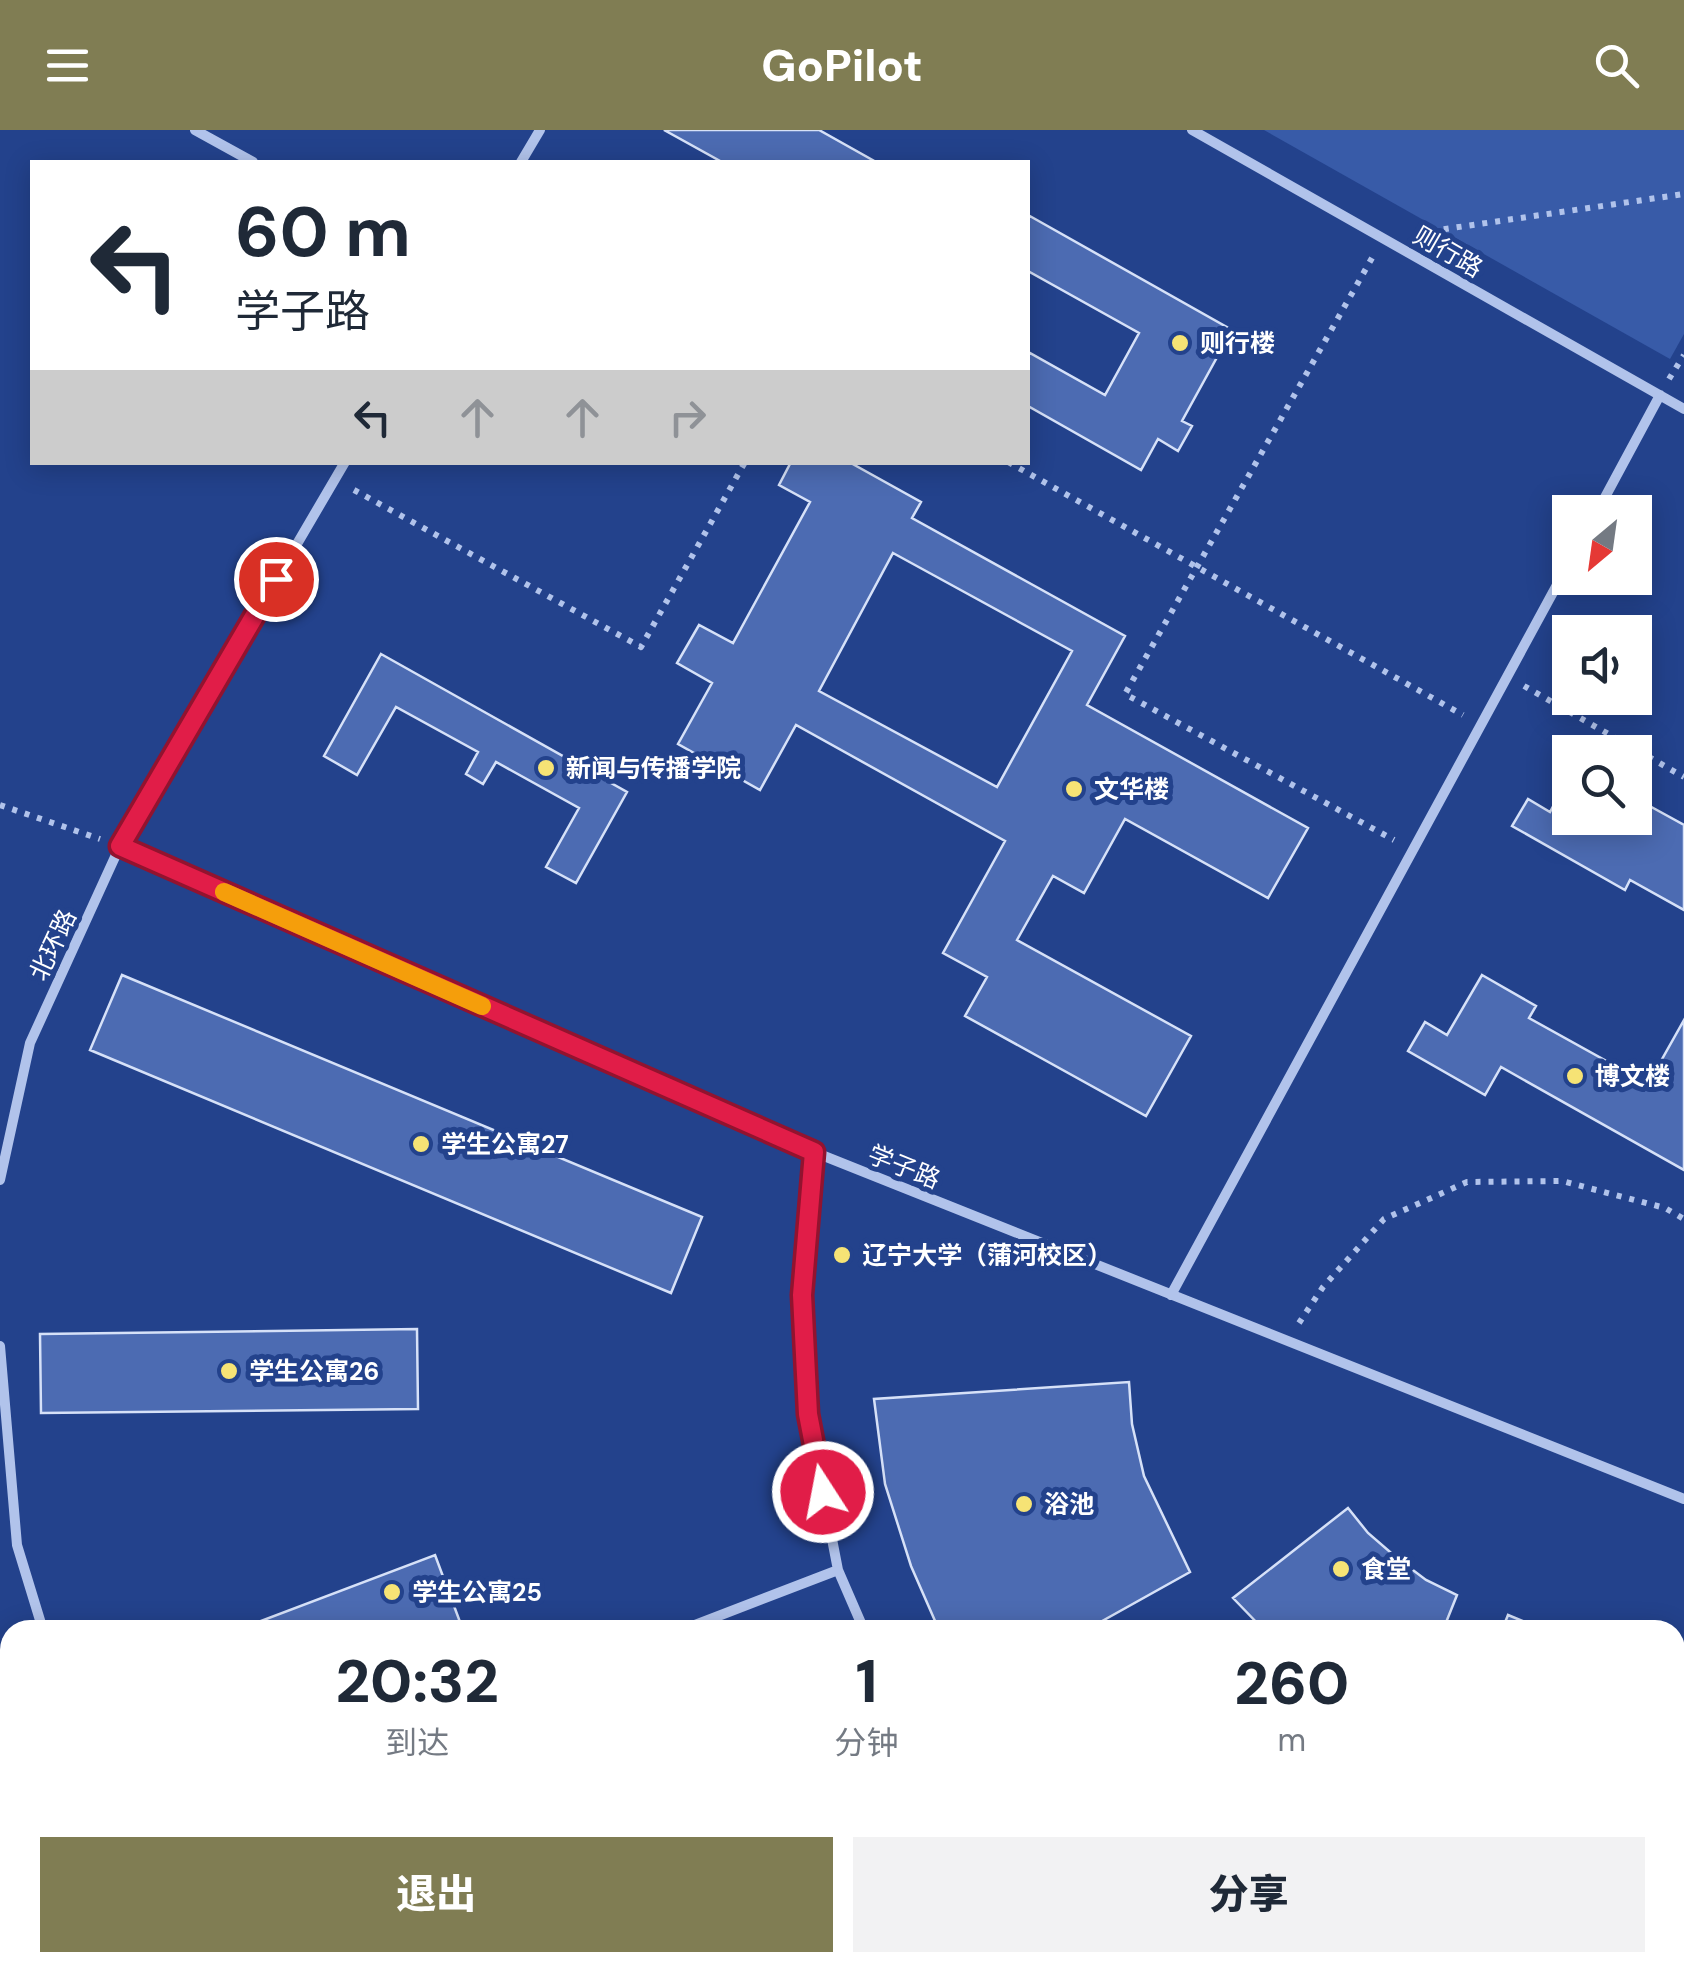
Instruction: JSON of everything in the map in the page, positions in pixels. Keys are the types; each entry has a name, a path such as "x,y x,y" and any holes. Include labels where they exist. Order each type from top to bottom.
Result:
{"street":[{"path":"195,130 249,160"},
{"path":"522,160 540,130"},
{"name":"则行路","path":"1192,130 1684,408"},
{"path":"1605,495 1660,396"},
{"name":"北环路","path":"0,1180 30,1044 120,846 343,465"},
{"path":"1171,1295 1552,595"},
{"name":"学子路","path":"120,846 814,1152 1684,1499"},
{"path":"814,1152 802,1295 808,1414 838,1570 860,1620"},
{"path":"0,1346 17,1545 40,1620"},
{"path":"708,1620 838,1570"}],"path":[{"path":"1413,850 1125,694 1384,238 1684,194"},
{"path":"335,480 640,647 743,465"},
{"path":"1013,465 1481,725"},
{"path":"1508,677 1684,777"},
{"path":"0,805 120,846"},
{"path":"1288,1341 1323,1287 1384,1220 1467,1182 1562,1181 1665,1208 1684,1219"}],"shaded area":[{"path":"1264,130 1684,130 1684,334 1670,359"}],"building":[{"path":"664,130 819,130 872,160 718,160"},
{"name":"则行楼","path":"1030,216 1232,330 1182,421 1192,426 1178,451 1158,439 1141,470 1030,407 1030,353 1105,395 1139,333 1030,272"},
{"name":"文华楼","path":"789,465 854,465 921,502 912,518 1125,636 1087,705 1308,828 1268,898 1125,819 1084,893 1053,876 1017,940 1191,1036 1146,1116 965,1016 987,977 943,953 1005,841 796,725 760,790 678,744 712,683 677,663 699,625 733,643 810,502 779,485","holes":["893,553 1072,651 997,787 819,691"]},
{"name":"新闻与传播学院","path":"381,654 627,792 576,883 546,867 579,808 496,762 483,784 466,774 478,752 396,707 357,775 324,756"},
{"path":"1528,799 1550,812 1552,808 1552,835 1652,835 1652,807 1684,825 1684,910 1630,880 1625,890 1512,826"},
{"name":"学生公寓27","path":"122,975 702,1217 671,1293 90,1050"},
{"name":"博文楼","path":"1482,975 1536,1006 1529,1018 1648,1084 1684,1020 1684,1170 1501,1067 1485,1095 1408,1051 1425,1022 1447,1035"},
{"name":"学生公寓26","path":"417,1329 418,1409 41,1413 40,1334"},
{"name":"浴池","path":"1129,1382 1132,1424 1144,1476 1190,1572 1104,1620 935,1620 911,1566 885,1484 874,1399"},
{"name":"食堂","path":"1348,1508 1368,1533 1397,1558 1426,1580 1457,1595 1447,1620 1254,1620 1233,1598"},
{"name":"学生公寓25","path":"435,1555 459,1620 263,1620"}],"slow traffic":[{"path":"224,892 482,1006"}],"place":[{"name":"则行楼","path":"1180,343"},
{"name":"新闻与传播学院","path":"546,768"},
{"name":"文华楼","path":"1074,789"},
{"name":"博文楼","path":"1575,1076"},
{"name":"学生公寓27","path":"421,1144"},
{"name":"辽宁大学（蒲河校区）","path":"842,1255"},
{"name":"学生公寓26","path":"229,1371"},
{"name":"浴池","path":"1024,1504"},
{"name":"食堂","path":"1341,1569"},
{"name":"学生公寓25","path":"392,1592"}],"route":[{"path":"276,579 120,846 814,1152 802,1295 808,1414 823,1492"}]}
